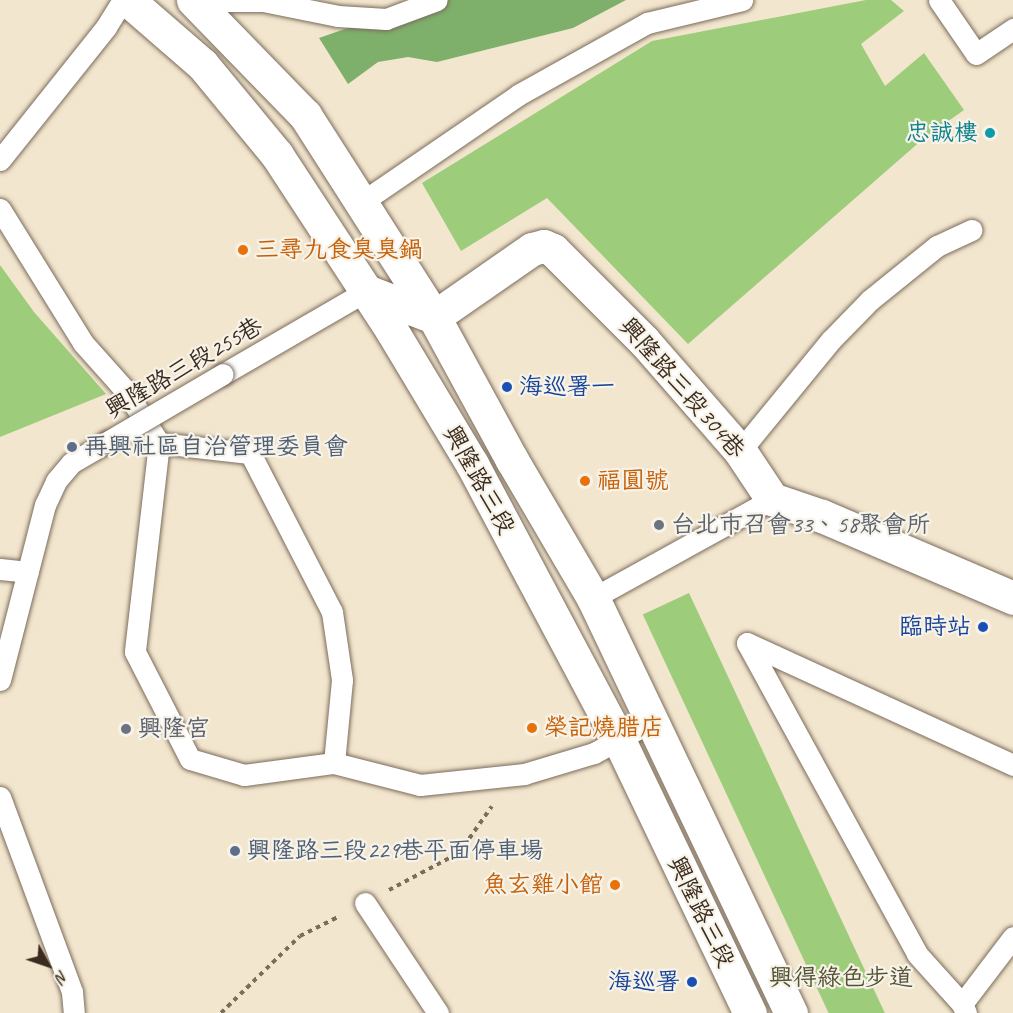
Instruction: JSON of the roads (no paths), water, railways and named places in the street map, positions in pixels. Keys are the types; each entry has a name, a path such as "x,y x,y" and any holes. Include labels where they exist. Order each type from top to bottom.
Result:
{"main road":[{"name":"興隆路三段","path":"128,0 202,64 278,155 366,291 472,464 619,740 750,1013"},
{"name":"興隆路三段","path":"194,0 305,115 434,317 512,460 593,598 791,1013"},
{"name":"興隆路三段304巷","path":"434,317 532,249 544,246 553,250 644,341 740,451 772,499"},
{"path":"366,291 434,317"},
{"path":"772,499 822,516 1013,598"}],"lane":[{"path":"0,160 106,27 123,0"},
{"path":"194,0 263,1 338,16 386,20 437,0"},
{"path":"362,202 518,95 647,22 741,0"},
{"path":"939,0 976,54 1013,29"},
{"path":"0,209 83,343 125,390 159,443 135,652 190,759 244,774 334,763 420,785 524,774 594,753 652,721"},
{"path":"740,451 831,340 870,300 930,251 972,230"},
{"name":"興隆路三段255巷","path":"0,680 45,505 56,482 71,463 366,291"},
{"path":"159,443 250,453 332,612 342,680 334,763"},
{"path":"593,598 772,499"},
{"path":"0,568 28,572"},
{"path":"1013,765 747,643 917,954 964,1008 1013,937"},
{"path":"0,797 72,992 74,1013"},
{"path":"365,903 438,1013"}],"place":[{"name":"忠誠樓","path":"990,133"},
{"name":"三尋九食臭臭鍋","path":"243,250"},
{"name":"海巡署一","path":"507,387"},
{"name":"再興社區自治管理委員會","path":"72,447"},
{"name":"福圓號","path":"585,481"},
{"name":"台北市召會33、58聚會所","path":"659,525"},
{"name":"臨時站","path":"983,627"},
{"name":"榮記燒腊店","path":"532,728"},
{"name":"興隆宮","path":"126,729"},
{"name":"興隆路三段229巷平面停車場","path":"235,851"},
{"name":"魚玄雞小館","path":"615,885"},
{"name":"海巡署","path":"692,982"}],"park label":[{"name":"興得綠色步道","path":"841,978"}]}
